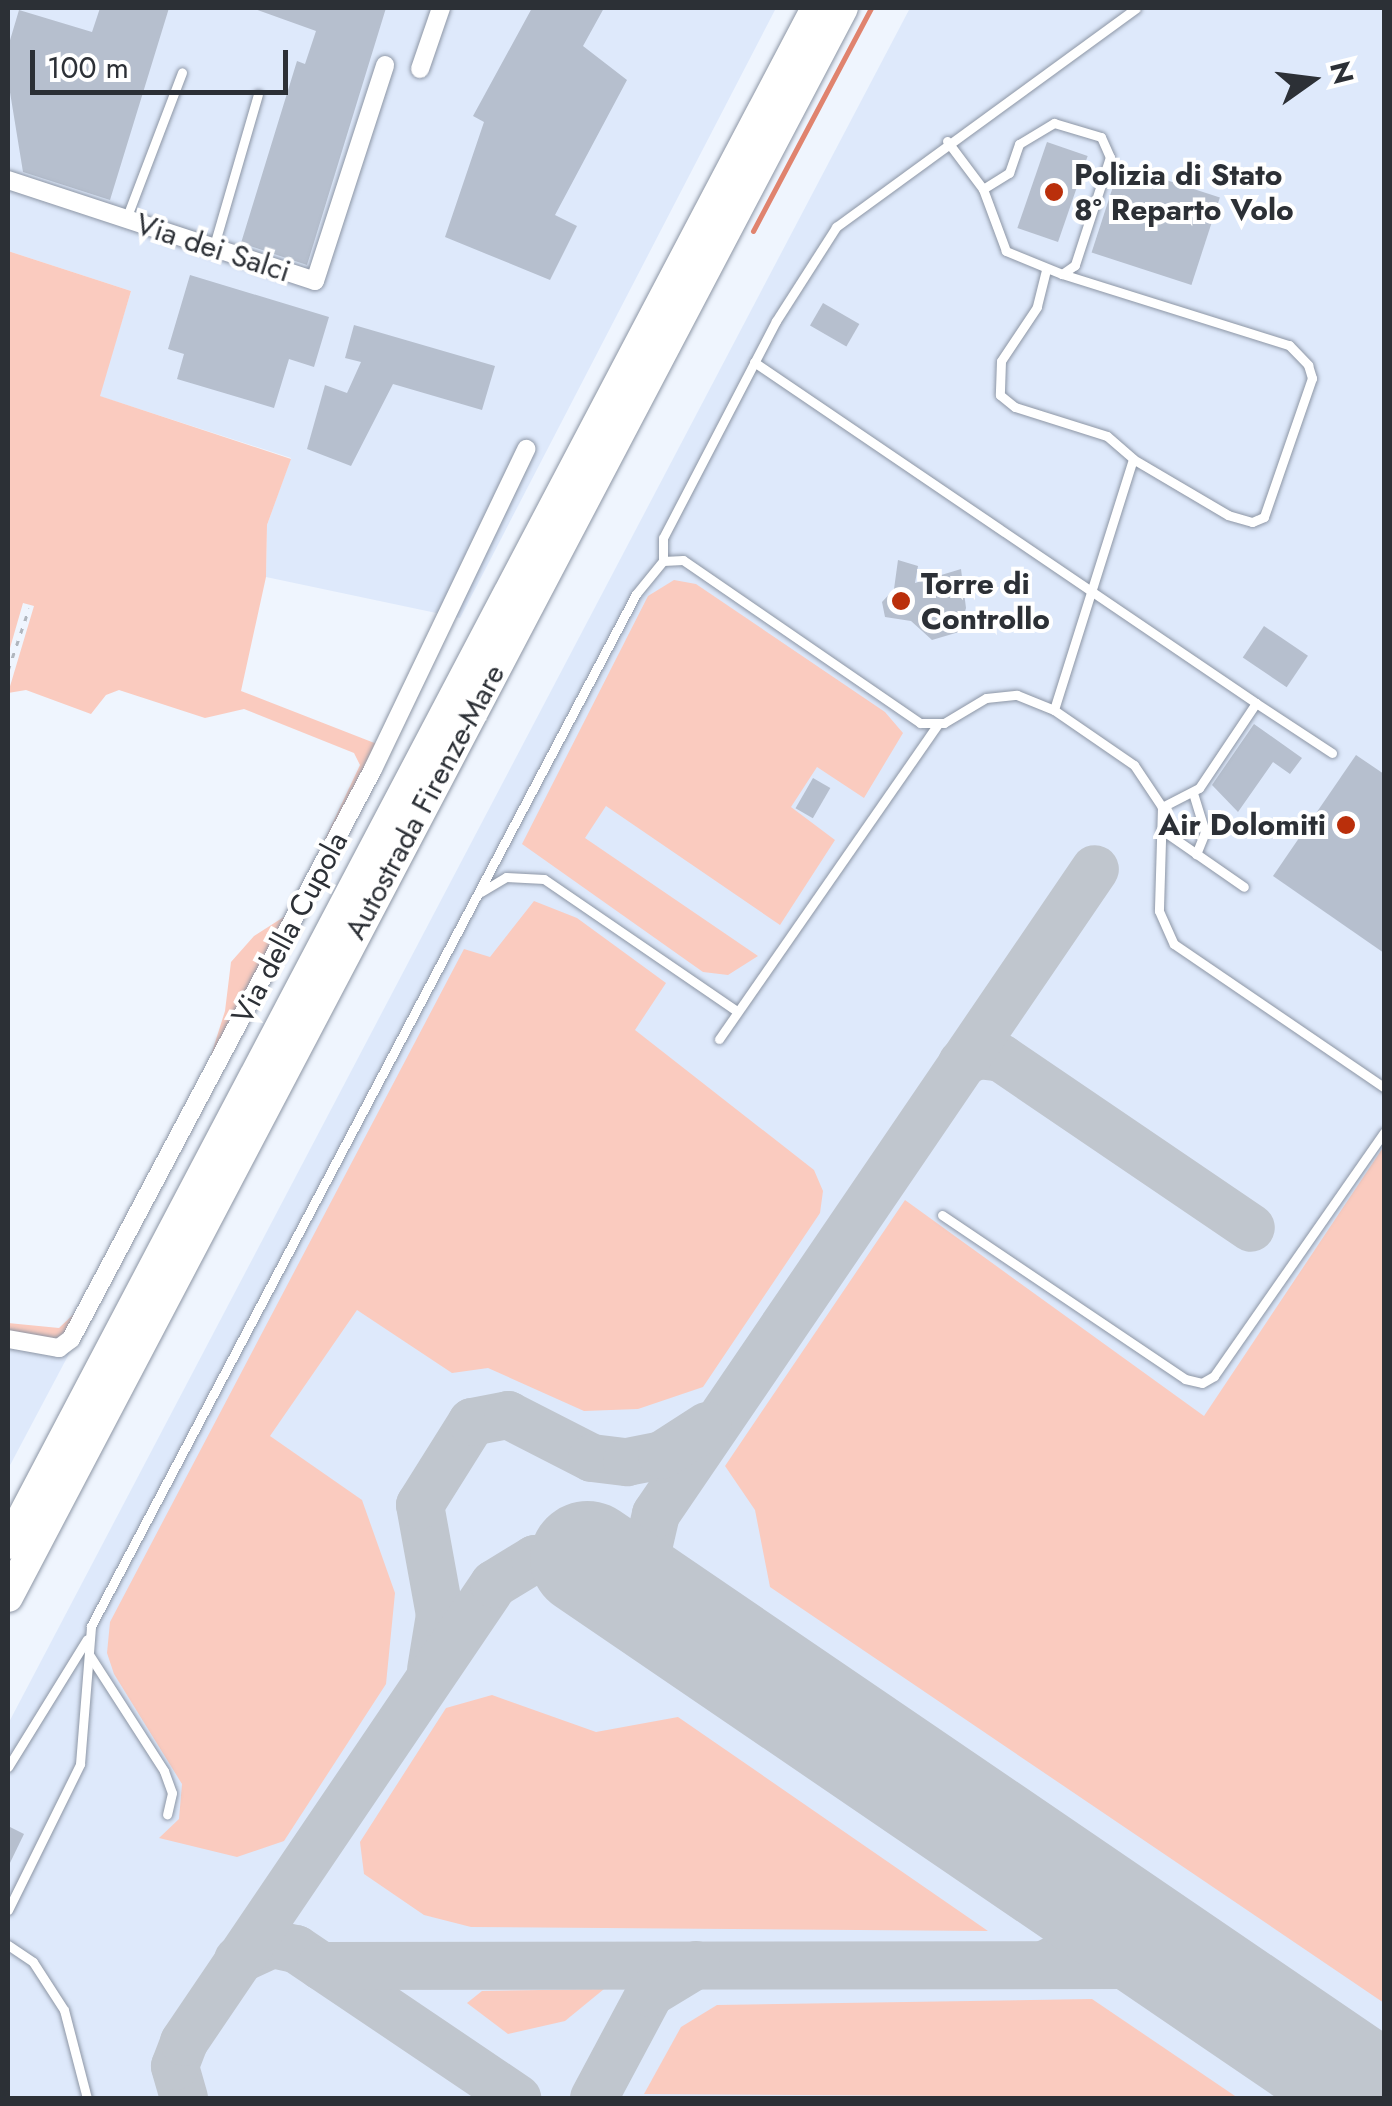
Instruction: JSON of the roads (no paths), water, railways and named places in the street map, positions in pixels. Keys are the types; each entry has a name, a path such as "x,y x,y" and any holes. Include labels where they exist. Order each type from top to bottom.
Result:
{"highway":[{"name":"Autostrada Firenze-Mare","path":"8,1544 816,8"},
{"name":"Autostrada Firenze-Mare","path":"8,1597 843,8"}],"street":[{"path":"420,69 440,8"},
{"name":"Via dei Salci","path":"8,180 213,249 320,278 385,66"},
{"name":"Via della Cupola","path":"8,1339 60,1348 71,1339 380,756 526,450"}],"lane":[{"path":"8,1767 88,1636 636,594 663,562 663,538 754,362 836,226 1123,11 1136,8"},
{"path":"126,219 182,72"},
{"path":"213,249 258,94"},
{"path":"982,189 1008,173 1018,144 1054,123 1101,137 1110,157 1074,265 1062,274"},
{"path":"947,142 982,189 1006,252 1046,270 1289,345 1308,364 1312,378 1264,517 1252,522 1228,515 1133,459 1107,436 1016,407 1000,395 1001,360 1037,306 1046,270"},
{"path":"754,362 1332,753"},
{"path":"1054,710 1133,459"},
{"path":"663,562 683,560 914,720 936,725"},
{"path":"719,1038 936,725 999,695 1034,699 1144,773 1162,807 1159,911 1174,944 1384,1087"},
{"path":"1162,807 1194,793 1256,704"},
{"path":"1194,793 1205,832 1196,854"},
{"path":"1164,832 1244,888"},
{"path":"477,895 506,877 544,880 737,1011"},
{"path":"942,1215 1185,1379 1202,1383 1214,1376 1384,1132"},
{"path":"8,1910 80,1764 90,1656 88,1636"},
{"path":"90,1656 164,1770 172,1793 167,1814"},
{"path":"8,1945 33,1962 64,2010 87,2098"}],"waterway":[{"path":"753,231 871,8"}],"place":[{"name":"Polizia di Stato 8° Reparto Volo","path":"1054,192"},
{"name":"Torre di Controllo","path":"901,601"},
{"name":"Air Dolomiti","path":"1346,825"}]}
